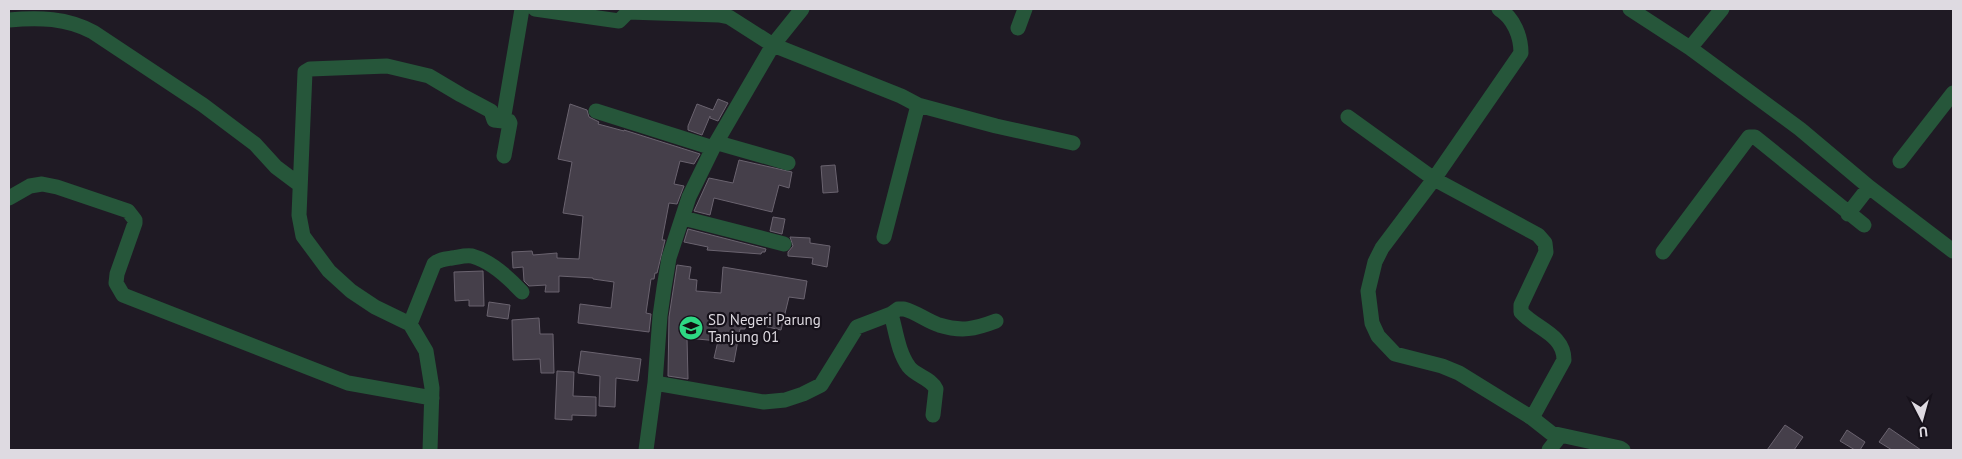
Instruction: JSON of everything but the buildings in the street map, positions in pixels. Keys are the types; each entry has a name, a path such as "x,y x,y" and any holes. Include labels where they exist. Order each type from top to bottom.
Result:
{"street":[{"path":"502,121 522,9"},
{"path":"536,9 619,21 628,12 719,14 729,17 773,44 901,96 918,106 1073,143"},
{"path":"646,450 655,383 660,316 669,258 689,197 773,44 802,9"},
{"path":"1018,28 1025,9"},
{"path":"1499,9 1515,27 1521,40 1521,53 1434,179 1382,248 1375,262 1368,291 1369,308 1378,336 1395,354 1442,366 1459,373 1532,418 1551,433 1623,450"},
{"path":"1630,9 1690,48 1800,129 1869,187 1953,251"},
{"path":"1690,48 1722,9"},
{"path":"9,20 58,19 82,26 94,32 203,105 254,144 276,167 300,185"},
{"path":"430,450 432,388 426,351 410,324 368,303 351,290 320,260 303,236 299,215 303,161 305,72 310,69 387,66 429,76 461,96 491,111 494,120 509,121 504,156"},
{"path":"1900,161 1953,93"},
{"path":"884,237 918,106"},
{"path":"596,111 788,163"},
{"path":"1348,117 1434,179 1538,235 1547,247 1521,305 1521,312 1560,341 1564,351 1564,360 1532,418"},
{"path":"1663,252 1749,137 1755,137 1864,225"},
{"path":"9,198 30,186 42,184 57,187 128,211 135,220 135,224 117,274 116,283 123,295 348,383 432,398"},
{"path":"1848,214 1869,187"},
{"path":"683,218 784,244"},
{"path":"410,324 434,264 439,260 465,255 473,256 497,269 522,292"},
{"path":"655,383 764,402 784,400 803,394 821,385 857,327 892,314 898,309 904,309 939,325 960,329 977,329 996,321"},
{"path":"892,314 901,353 910,368 930,381 936,389 932,415"},
{"path":"1549,450 1560,436"}],"place":[{"name":"SD Negeri Parung Tanjung 01","path":"691,328"}]}
